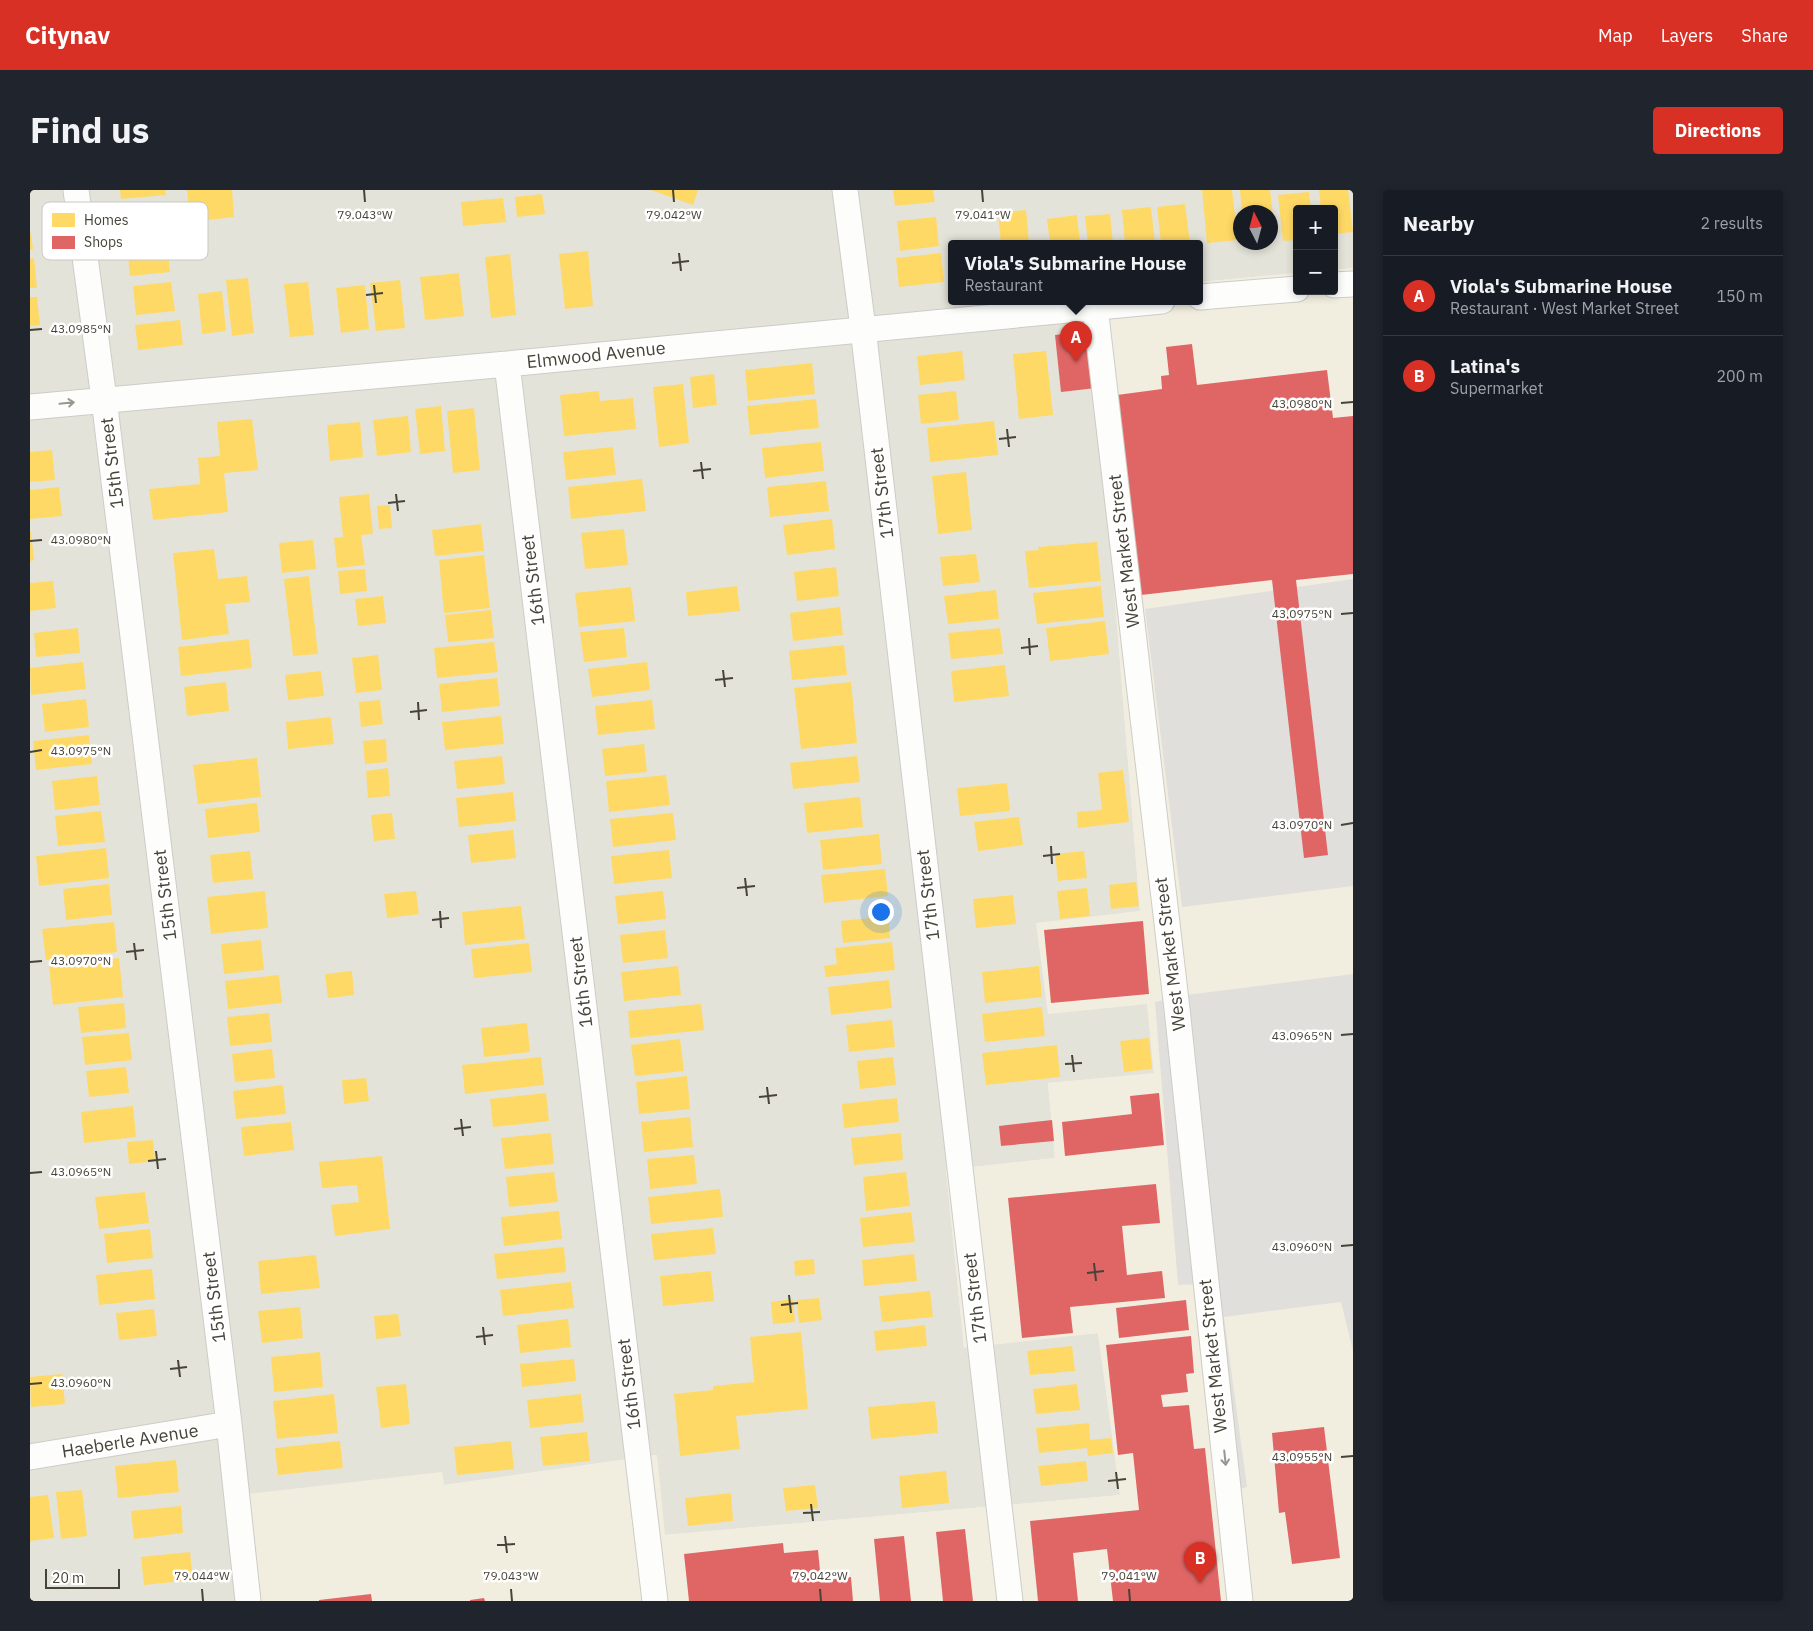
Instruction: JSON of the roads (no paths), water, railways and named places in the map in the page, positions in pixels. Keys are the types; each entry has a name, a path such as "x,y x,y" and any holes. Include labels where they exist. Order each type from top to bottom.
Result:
{"street":[{"name":"17th Street","path":"845,190 863,328 1010,1601"},
{"name":"15th Street","path":"85,260 229,1424 248,1601"},
{"path":"1338,285 1353,284"},
{"path":"1203,297 1293,289"},
{"name":"Elmwood Avenue","path":"30,407 507,364 863,328 1117,305"},
{"name":"West Market Street","path":"1095,307 1177,1009 1240,1601"},
{"name":"16th Street","path":"507,364 655,1601"},
{"name":"Haeberle Avenue","path":"30,1457 229,1424"}],"place":[{"name":"Viola's Submarine House","path":"1076,362"},
{"name":"Latina's","path":"1200,1583"}]}
